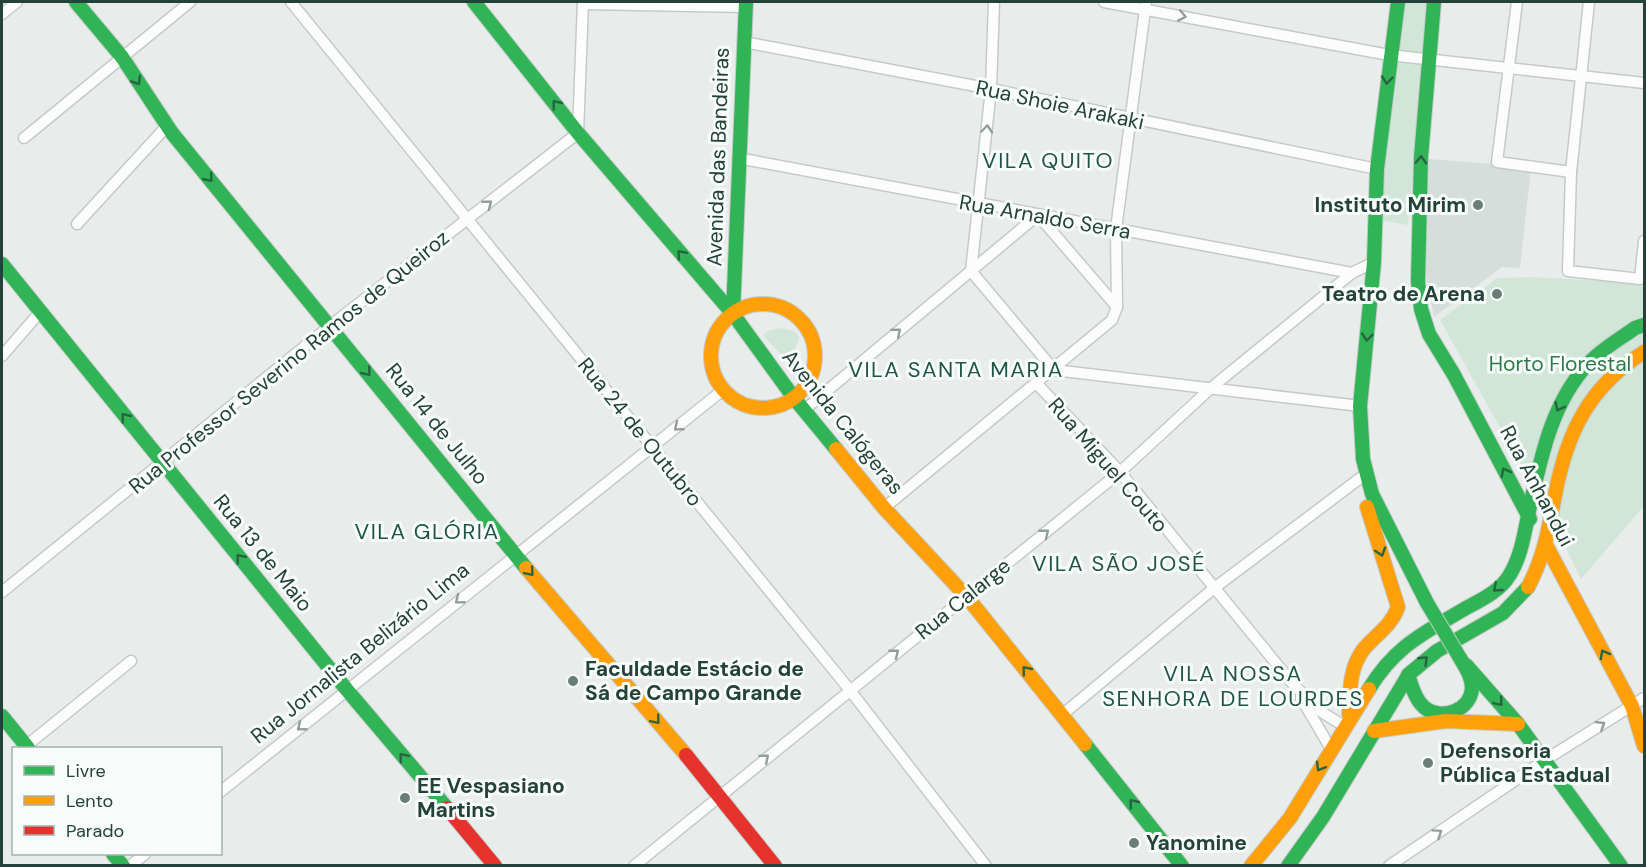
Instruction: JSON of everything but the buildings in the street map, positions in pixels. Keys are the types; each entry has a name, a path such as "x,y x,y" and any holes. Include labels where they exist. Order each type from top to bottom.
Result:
{"main road":[{"name":"Rua 14 de Julho","path":"76,2 122,57 167,126 515,554 720,796 775,866"},
{"name":"Avenida Calógeras","path":"474,2 578,133 732,314 794,398 884,508 967,597 1182,866"},
{"path":"1346,722 1353,668 1359,656 1396,618 1398,607 1366,502 1360,406 1374,262 1377,169 1389,55 1398,2"},
{"name":"Rua Anhandui","path":"1434,2 1428,60 1418,240 1418,293 1424,323 1632,706 1644,746"},
{"name":"Avenida das Bandeiras","path":"732,314 746,4"},
{"name":"Rua 13 de Maio","path":"2,264 347,690 495,866"},
{"path":"763,304 786,310 805,325 813,340 815,356 813,372 806,386 794,398 780,405 765,408 749,407 735,400 723,390 714,376 711,359 717,334 732,314 747,307 763,304"},
{"path":"1251,866 1290,818 1346,722 1384,664 1415,638 1494,592 1509,577 1519,555 1549,432 1575,379 1588,362 1644,324"},
{"path":"1288,866 1317,826 1390,701 1408,675 1432,653 1513,605 1526,591 1547,547 1556,490 1583,410 1609,375 1644,352"},
{"path":"1364,474 1427,603 1472,680 1471,691 1467,701 1451,714 1441,716 1422,707 1413,693 1408,675"},
{"path":"1460,658 1518,724 1621,866"},
{"path":"2,716 27,747"},
{"path":"1374,731 1393,726 1471,720 1496,720 1518,724"}],"street":[{"path":"2,14 17,2"},
{"path":"24,138 190,2"},
{"name":"Rua 24 de Outubro","path":"291,2 849,689 986,866"},
{"path":"971,271 991,90 994,2"},
{"path":"1104,2 1146,5 1389,55 1644,83"},
{"path":"1517,2 1497,162 1571,172"},
{"path":"1589,2 1571,172 1568,271 1640,279 1644,241"},
{"path":"578,133 583,3 746,4"},
{"path":"884,508 1107,327 1117,307 1116,229 1146,5"},
{"name":"Rua Shoie Arakaki","path":"744,42 1377,169"},
{"path":"77,224 167,126"},
{"name":"Rua Professor Severino Ramos de Queiroz","path":"2,592 330,326 578,133"},
{"name":"Rua Arnaldo Serra","path":"738,158 1352,273"},
{"path":"804,410 1038,215 1117,307"},
{"name":"Rua Calarge","path":"634,866 849,689 967,597 1120,472 1211,388 1352,273 1374,262"},
{"name":"Rua Miguel Couto","path":"971,271 1054,370"},
{"path":"2,356 40,312"},
{"path":"1054,370 1360,406"},
{"name":"Rua Miguel Couto","path":"1037,384 1120,472 1213,589 1293,684 1325,715 1346,722"},
{"name":"Rua Jornalista Belizário Lima","path":"222,790 723,390"},
{"path":"1062,715 1213,589 1364,474"},
{"path":"27,747 131,661"},
{"name":"Rua Miguel Couto","path":"1293,684 1331,749"},
{"path":"1389,866 1545,760 1644,698"},
{"path":"130,866 143,855"}],"shaded area":[{"name":"Instituto Mirim","path":"1429,159 1531,167 1520,268 1502,267 1434,317 1426,277"}],"green space":[{"path":"1403,2 1431,2 1408,225 1378,220"},
{"name":"Horto Florestal","path":"1531,277 1644,283 1644,506 1581,579 1550,517 1440,320 1497,278"},
{"path":"781,328 795,331 799,338 790,364 763,335 768,331"}],"traffic: fast":[{"path":"76,2 122,57 172,133 526,568"},
{"path":"474,2 578,133 733,314 794,398 836,449"},
{"path":"733,314 746,2"},
{"path":"1398,2 1377,169 1374,262 1360,406 1363,459 1372,494 1427,603"},
{"path":"1434,2 1421,157 1418,281 1421,309 1429,334 1454,375 1530,519"},
{"path":"2,264 347,690 447,808"},
{"path":"1369,689 1389,662 1411,642 1490,595 1505,581 1520,551 1544,450 1565,395 1598,354 1635,328 1644,325"},
{"path":"1288,866 1323,817 1409,674 1437,651 1503,613 1528,587"},
{"path":"1427,603 1460,658"},
{"path":"1408,675 1416,697 1425,708 1439,713 1454,711 1467,702 1472,688 1470,676 1460,658"},
{"path":"1466,665 1518,724 1621,866"},
{"path":"2,716 27,747"},
{"path":"1085,744 1182,866"},
{"path":"114,855 123,866"}],"traffic: slow":[{"path":"763,304 783,308 800,319 811,336 815,356 811,376 800,393 783,404 763,408 743,404 726,393 715,376 711,356 715,336 726,319 743,308 763,304"},
{"path":"1528,587 1542,554 1560,472 1574,431 1583,413 1609,380 1644,352"},
{"path":"836,449 884,508 967,597 1085,744"},
{"path":"1349,714 1351,681 1358,657 1391,620 1398,607 1367,507"},
{"path":"1547,547 1632,706 1644,746"},
{"path":"526,568 686,755"},
{"path":"1251,866 1290,818 1369,689"},
{"path":"1374,731 1446,721 1518,724"}],"traffic: jam":[{"path":"686,755 775,866"},
{"path":"447,808 495,866"}],"place":[{"name":"Instituto Mirim","path":"1478,205"},
{"name":"Teatro de Arena","path":"1497,294"},
{"name":"Faculdade Estácio de Sá de Campo Grande","path":"573,681"},
{"name":"Defensoria Pública Estadual","path":"1428,763"},
{"name":"EE Vespasiano Martins","path":"405,798"},
{"name":"Yanomine","path":"1134,843"}],"district":[{"name":"VILA QUITO","path":"1048,160"},
{"name":"VILA SANTA MARIA","path":"956,369"},
{"name":"VILA GLÓRIA","path":"427,531"},
{"name":"VILA SÃO JOSÉ","path":"1119,563"},
{"name":"VILA NOSSA SENHORA DE LOURDES","path":"1233,686"}]}
